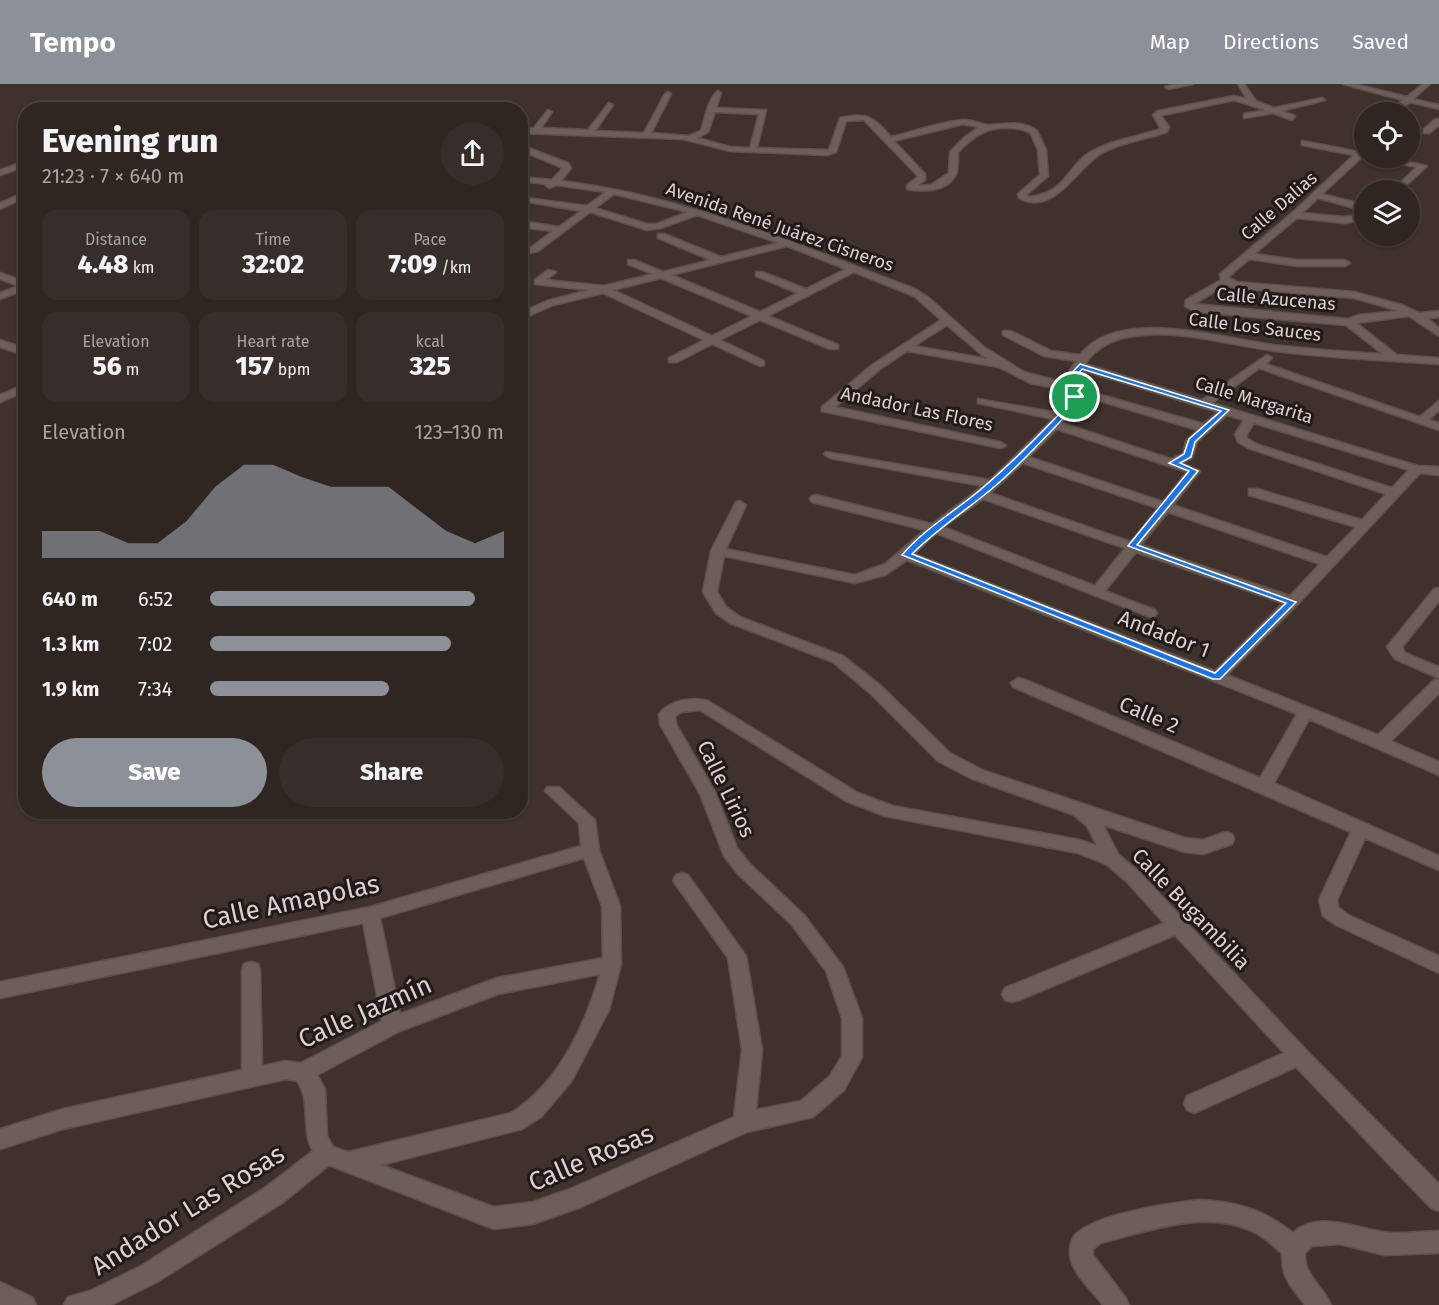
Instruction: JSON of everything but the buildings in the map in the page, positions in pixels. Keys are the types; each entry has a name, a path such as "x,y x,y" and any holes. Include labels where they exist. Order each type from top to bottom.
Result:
{"street":[{"path":"1168,87 1190,84"},
{"path":"1209,86 1221,84"},
{"path":"1241,84 1253,102"},
{"path":"1346,84 1358,85 1406,100 1439,107"},
{"path":"1406,100 1427,84"},
{"path":"690,139 704,132 718,93"},
{"path":"646,136 668,94"},
{"path":"528,130 690,139 723,148 832,152 843,120 851,117 867,118 874,122 887,140 921,174 922,178 910,187 927,188 949,179 953,174 954,152 966,139 983,127 992,124 1025,127 1036,134 1043,151 1044,176 1022,196 1035,200 1044,197 1072,179 1075,171 1092,155 1122,141 1164,130 1165,127 1157,115 1226,99 1253,102 1292,118"},
{"path":"1247,116 1322,100"},
{"path":"590,133 609,105"},
{"path":"710,110 763,112 753,150"},
{"path":"536,130 548,112"},
{"path":"1427,131 1439,121"},
{"path":"887,140 963,122 977,123 983,127"},
{"path":"1305,142 1354,153"},
{"path":"528,150 567,168 555,183 529,200"},
{"name":"Calle Dalias","path":"1226,281 1223,276 1354,163"},
{"path":"1408,180 1423,166 1420,165"},
{"path":"0,173 18,166"},
{"name":"Avenida René Juárez Cisneros","path":"528,181 613,191 696,212 920,294 947,320"},
{"path":"528,250 535,249 613,191"},
{"path":"1317,195 1354,205"},
{"path":"0,206 18,198"},
{"path":"529,200 588,209 647,227 658,226 696,212"},
{"path":"1295,215 1354,219"},
{"path":"528,225 561,230"},
{"path":"661,236 719,260"},
{"path":"528,313 564,299 785,244"},
{"path":"1247,256 1298,262 1345,263"},
{"path":"631,262 834,347"},
{"path":"673,360 853,269"},
{"path":"551,272 538,282 603,289 760,363"},
{"path":"759,274 807,292"},
{"path":"0,276 18,282"},
{"path":"1226,281 1235,285 1358,296 1414,314 1439,333"},
{"name":"Calle Azucenas","path":"1226,281 1189,302 1190,306 1196,309 1349,322 1394,358"},
{"path":"551,285 564,299"},
{"path":"0,296 18,288"},
{"path":"1349,322 1359,318 1439,314"},
{"path":"905,348 947,320 1000,364"},
{"name":"Calle Los Sauces","path":"1059,385 1069,381 1094,347 1124,334 1141,332 1165,332 1278,349 1439,361"},
{"name":"Calle Margarita","path":"1007,333 1048,354 1082,362 1204,403 1417,469 1439,471"},
{"path":"0,343 18,350"},
{"path":"905,348 1000,364 1029,377 1059,385 1075,397 1101,398 1204,428"},
{"name":"Andador Las Flores","path":"905,348 876,367 826,409 1000,445"},
{"path":"1204,403 1260,365 1278,349"},
{"path":"1260,365 1439,427"},
{"path":"0,399 18,391"},
{"path":"718,551 855,579 874,576 906,555 934,528 981,494 1058,421 1074,403 1075,397"},
{"path":"982,401 1058,421 1194,471 1098,591"},
{"path":"1422,421 1439,404"},
{"path":"1173,463 1188,456 1192,441 1226,410"},
{"path":"1251,418 1241,434 1242,440 1252,446 1394,493"},
{"path":"830,454 992,484"},
{"path":"1021,458 1328,562"},
{"path":"1217,677 1292,602 1417,469"},
{"path":"1253,492 1364,525"},
{"path":"981,494 1292,602"},
{"path":"816,499 934,528 1098,591 1150,614"},
{"path":"740,505 718,551 710,592 714,602 721,610 735,620 838,659 875,688 944,757 976,774 1185,845 1203,847 1226,839"},
{"name":"Andador 1","path":"906,555 1306,712 1438,769"},
{"path":"1380,742 1439,682 1400,656 1394,647 1439,592"},
{"name":"Calle 2","path":"1018,683 1264,786 1439,863"},
{"name":"Calle Bugambilia","path":"677,707 703,705 852,797 891,812 1080,847 1112,859 1179,925 1299,1056 1439,1200"},
{"name":"Calle Lirios","path":"677,707 667,714 668,724 708,794 730,851 744,869 798,920 834,967"},
{"path":"1264,786 1306,712"},
{"path":"303,1072 315,1089 317,1138 336,1158 515,1122 534,1110 564,1076 599,1010 612,964 612,906 590,850 587,820 553,791"},
{"path":"1080,811 1093,822 1112,859"},
{"path":"1361,829 1328,900 1329,910 1342,920 1439,965"},
{"name":"Calle Amapolas","path":"0,990 370,914 590,850"},
{"path":"682,880 737,956 752,1050 744,1123"},
{"path":"370,914 393,1025"},
{"path":"1012,994 1179,925"},
{"name":"Calle Jazmín","path":"0,1139 63,1119 286,1070 303,1072 393,1025 497,986 612,964"},
{"name":"Calle Rosas","path":"336,1158 494,1218 532,1214 573,1199 694,1143 744,1123 806,1110 837,1083 852,1057 852,1018 834,967"},
{"path":"251,970 252,1078"},
{"path":"1194,1103 1299,1056"},
{"name":"Andador Las Rosas","path":"76,1305 92,1302 149,1274 336,1158"},
{"path":"1117,1305 1083,1259 1082,1243 1096,1233 1199,1209 1227,1211 1260,1223 1294,1248"},
{"path":"1319,1305 1293,1269 1294,1248 1307,1235 1340,1233 1384,1244 1439,1242"},
{"path":"0,1294 11,1302 24,1305"}],"route":[{"path":"1080,366 1226,410 1192,441 1188,456 1173,463 1194,471 1132,546 1292,602 1217,677 906,555 934,528 981,494 1021,458 1074,403 1075,397 1059,385 1069,381 1080,366"}]}
